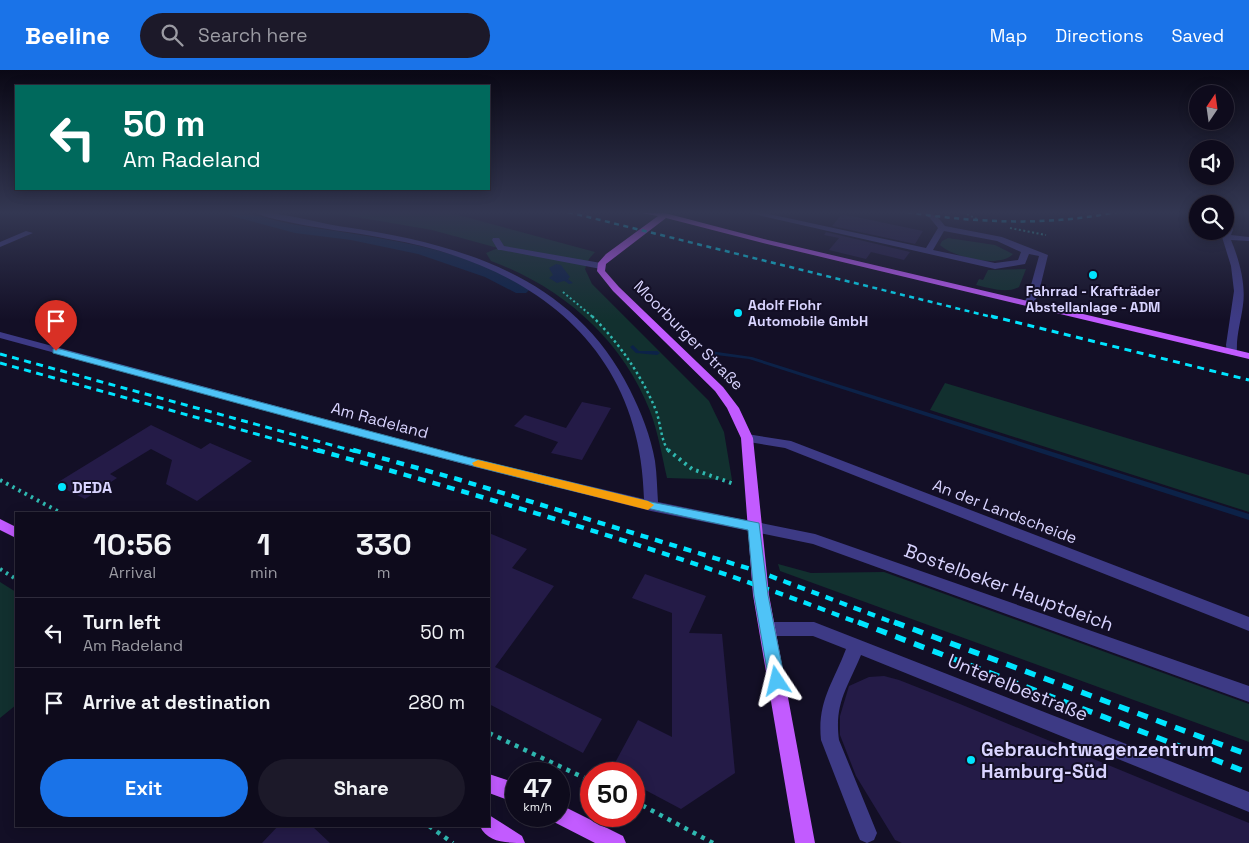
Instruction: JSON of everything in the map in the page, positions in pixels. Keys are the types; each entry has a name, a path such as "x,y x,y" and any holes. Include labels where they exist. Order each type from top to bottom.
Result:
{"main road":[{"path":"601,266 619,248"},
{"path":"799,248 1249,356"},
{"name":"Moorburger Straße","path":"601,266 604,277 616,290 719,389 733,408 747,438 758,572 805,843"},
{"path":"0,524 15,532"},
{"path":"490,784 505,789"},
{"path":"570,820 616,843"},
{"path":"490,826 515,843"}],"street":[{"path":"440,248 500,269 548,296 590,335 611,362 627,390 648,454 651,506"},
{"path":"501,248 601,266"},
{"path":"915,248 995,266 1022,262 1026,251"},
{"path":"1019,248 1044,255 1033,296 1028,304"},
{"path":"1230,248 1239,297 1230,343 1232,352"},
{"name":"Am Radeland","path":"0,335 467,461 651,506 754,527"},
{"name":"An der Landscheide","path":"747,438 787,444 1249,624"},
{"name":"Bostelbeker Hauptdeich","path":"754,527 815,539 1249,694"},
{"name":"Unterelbestraße","path":"768,629 814,629 1249,802"},
{"path":"856,646 830,700 827,726 830,740 867,834"}],"path":[{"path":"562,291 590,312 626,351 656,410 668,452 691,470 750,489"},
{"path":"0,480 59,512"},
{"path":"0,569 15,578"},
{"path":"490,733 580,777"},
{"path":"645,808 713,843"},
{"path":"430,827 453,843"}],"green space":[{"path":"498,248 580,248 595,252 589,259 585,269 592,284 709,401 724,432 732,480 667,478 658,436 650,411 638,385 606,339 587,319 565,301 542,285 491,261 486,253"},
{"path":"945,248 1001,248 1013,254 998,261 987,261 965,257"},
{"path":"1026,269 1019,287 1014,289 998,290 976,285 979,279 983,280 988,270"},
{"path":"945,383 1249,475 1249,512 930,410"},
{"path":"778,564 811,573 884,572 1249,704 1249,742 780,571"},
{"path":"0,582 15,591 15,706 0,718"}],"building":[{"path":"831,248 894,248 910,252 904,260 871,252 866,259 829,250"},
{"path":"582,402 611,408 582,460 551,453 558,442 514,426 525,415 566,428"},
{"path":"151,425 201,449 210,443 252,461 197,501 166,484 172,460 151,449 110,474 117,478 85,499 55,484"},
{"path":"490,533 527,549 512,568 554,586 495,667 602,719 583,753 490,705"},
{"path":"645,574 706,596 689,633 722,634 735,773 681,809 645,790 645,762 615,762 638,720 672,737 672,613 632,598"},
{"name":"Gebrauchtwagenzentrum Hamburg-Süd","path":"884,676 960,704 1249,823 1249,843 902,843 895,840 856,776 840,735 840,716 849,686 869,677"},
{"path":"277,827 313,827 330,843 262,843"}],"waterway":[{"path":"411,248 490,274 521,290"},
{"path":"556,268 562,277 557,278"},
{"path":"562,277 571,283"},
{"path":"633,347 638,352 657,353"},
{"path":"710,353 750,358 1249,517"}],"railway":[{"path":"714,248 996,318"},
{"path":"991,316 1249,380"},
{"path":"0,354 357,452"},
{"path":"0,363 321,452"},
{"path":"317,450 591,530 727,575 861,624"},
{"path":"353,450 457,479 757,571 897,624"},
{"path":"858,622 1249,773"},
{"path":"894,622 1249,755"}],"slow traffic":[{"path":"478,463 648,505"}],"place":[{"name":"Fahrrad - Krafträder Abstellanlage - ADM","path":"1093,275"},
{"name":"Adolf Flohr Automobile GmbH","path":"738,313"},
{"name":"DEDA","path":"62,487"},
{"name":"Gebrauchtwagenzentrum Hamburg-Süd","path":"971,760"}],"route":[{"path":"56,351 467,461 651,506 754,527 761,595 777,681"}]}
